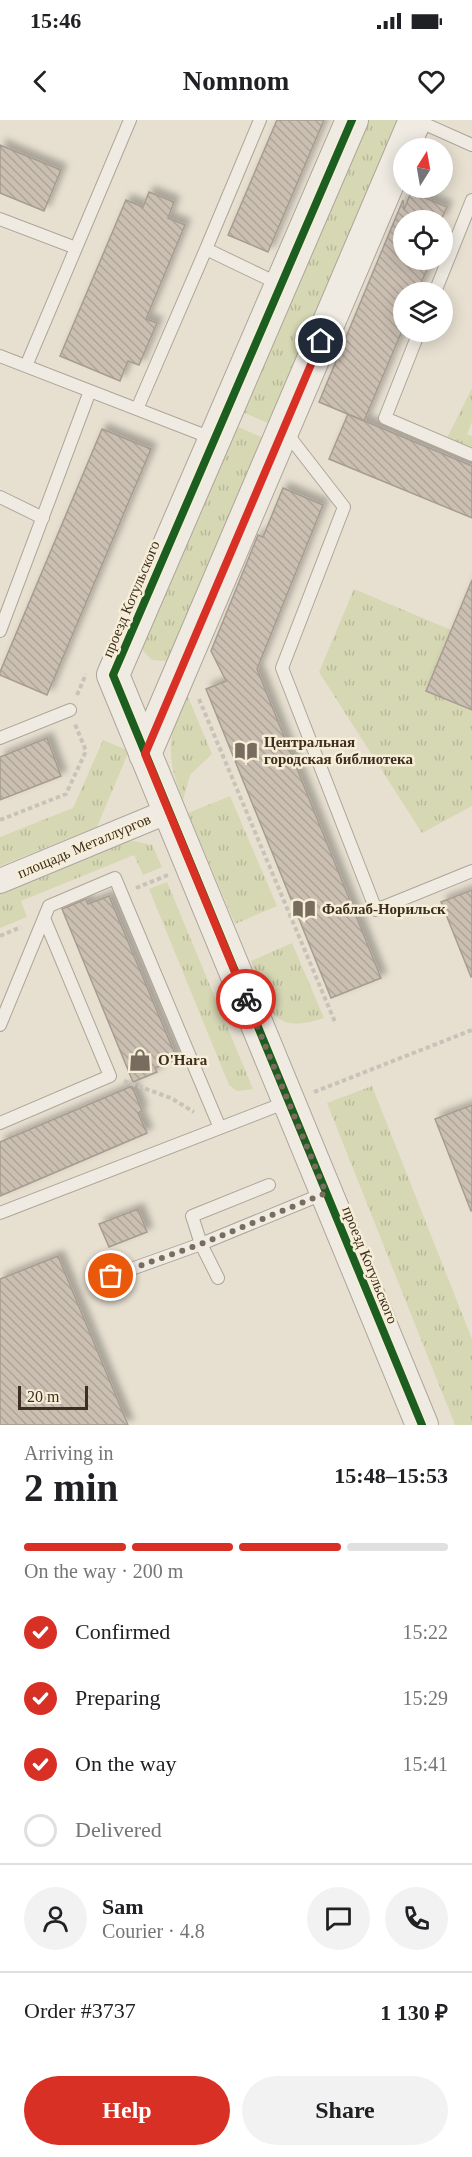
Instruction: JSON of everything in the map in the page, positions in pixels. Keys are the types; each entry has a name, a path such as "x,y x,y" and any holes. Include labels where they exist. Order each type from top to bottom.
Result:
{"street":[{"name":"проезд Котульского","path":"352,120 113,675 422,1425"},
{"path":"145,754 415,120"},
{"name":"площадь Металлургов","path":"0,881 169,811"}],"lane":[{"path":"26,366 130,120"},
{"path":"137,409 261,120"},
{"path":"415,120 472,145"},
{"path":"439,282 472,200"},
{"path":"0,219 76,248"},
{"path":"206,249 281,285"},
{"path":"415,342 385,417 472,455"},
{"path":"0,356 214,440"},
{"path":"0,631 90,391"},
{"path":"283,429 344,507 282,668 376,910 472,871"},
{"path":"0,497 43,518"},
{"path":"0,738 70,710"},
{"path":"0,1025 49,906 115,878 220,1128"},
{"path":"0,1123 110,1076 44,918"},
{"path":"0,1213 288,1102"},
{"path":"218,1278 201,1244 192,1216 269,1185"},
{"path":"111,1276 201,1244 326,1193"}],"path":[{"path":"198,695 334,1022"},
{"path":"122,894 169,874"},
{"path":"288,1102 472,1030"},
{"path":"133,1084 171,1098"}],"green space":[{"path":"365,120 403,120 395,138 393,138 393,143 273,425 240,411"},
{"path":"472,388 472,422 467,434 472,436 472,452 446,440"},
{"path":"234,425 266,439 171,657 165,661 152,660 143,651 142,645"},
{"path":"354,589 451,630 426,690 472,710 472,806 422,833 319,672"},
{"path":"185,690 212,754 190,775 183,800 173,771 171,745 175,719"},
{"path":"103,740 129,751 97,827 0,866 0,837 73,808"},
{"path":"230,796 277,906 235,924 188,813"},
{"path":"129,840 152,845 162,867 143,875 134,855 21,901 27,917 0,928 0,893"},
{"path":"167,882 253,1089 237,1091 229,1085 149,889"},
{"path":"292,943 324,1018 305,1023 291,1023 281,1020 267,1003 251,961"},
{"path":"372,1086 472,1339 472,1425 455,1425 327,1103"}],"building":[{"path":"277,120 324,120 268,252 228,235"},
{"path":"0,145 61,170 44,211 0,193"},
{"path":"149,192 174,202 168,218 185,225 146,319 157,323 139,365 128,361 120,381 60,356 126,200 143,207"},
{"path":"409,198 425,198 447,207 446,210 404,210"},
{"path":"403,200 404,210 399,210"},
{"path":"393,224 393,270 427,270 421,282 393,282 393,342 397,342 364,421 319,402"},
{"path":"348,414 472,466 472,518 329,459"},
{"path":"102,429 151,449 47,695 0,675 0,672"},
{"path":"283,488 323,505 257,669 381,978 331,998 206,689 226,681 211,651 258,535 263,537"},
{"path":"472,580 472,710 426,691"},
{"path":"47,738 61,776 0,800 0,757"},
{"path":"472,890 472,976 471,977 441,902"},
{"path":"109,896 177,1059 155,1068 157,1072 133,1082 62,909 86,899 88,904"},
{"path":"132,1086 142,1111 138,1113 147,1133 0,1196 0,1142"},
{"path":"472,1105 472,1210 471,1211 435,1119"},
{"path":"138,1209 147,1232 109,1247 99,1224"},
{"path":"58,1256 128,1425 0,1425 0,1279"}],"cycle path":[{"path":"352,120 113,675 422,1425"}],"way so far":[{"path":"111,1276 201,1244 326,1193 246,999"}],"place":[{"name":"Центральная городская библиотека","path":"246,751"},
{"name":"Фаблаб-Норильск","path":"304,909"},
{"name":"O'Hara","path":"140,1060"}],"route":[{"path":"246,999 145,754 321,341"}]}
